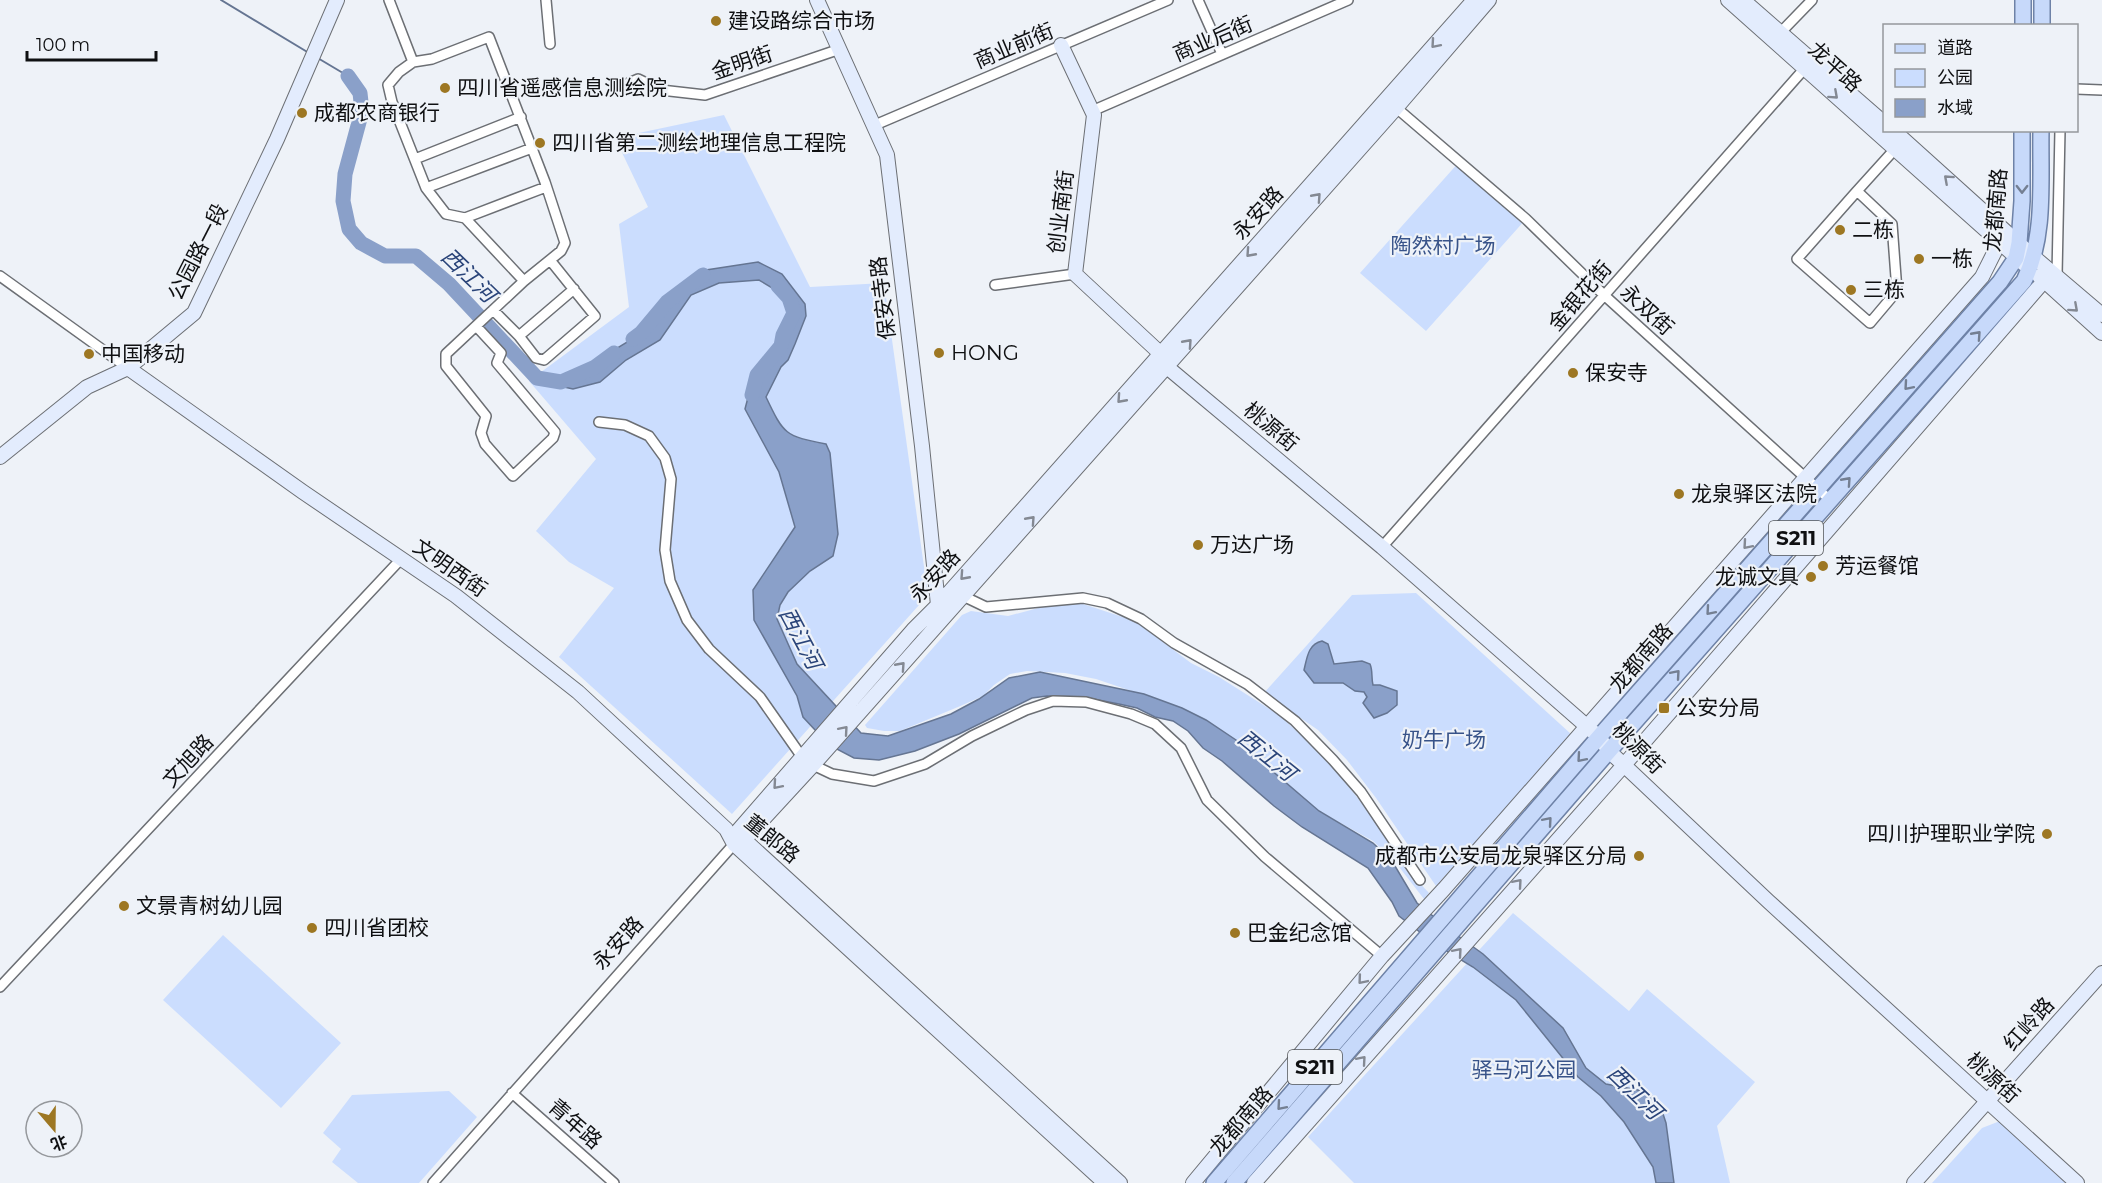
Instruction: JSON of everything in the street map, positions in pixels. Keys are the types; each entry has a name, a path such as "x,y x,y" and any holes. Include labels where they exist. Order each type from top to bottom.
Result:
{"main road":[{"path":"2023,0 2023,24"},
{"path":"2042,0 2042,24"},
{"name":"龙都南路","path":"1234,1183 1463,907 1599,737 1813,483 2000,282 2016,258 2019,243 2022,201 2022,132"},
{"name":"龙都南路","path":"1463,907 1609,751 2024,281 2032,263 2039,217 2041,132"},
{"name":"龙都南路","path":"1214,1183 1421,956"}],"street":[{"path":"390,0 413,62"},
{"path":"546,0 550,44"},
{"name":"保安寺路","path":"817,0 887,155 922,446 938,605"},
{"name":"商业前街","path":"875,125 1168,0"},
{"path":"1198,0 1222,54"},
{"name":"商业后街","path":"1092,111 1348,0"},
{"path":"857,705 963,596 1167,367 1391,104 1489,0"},
{"name":"龙平路","path":"1728,0 2016,258 2032,263"},
{"name":"龙平路","path":"1743,0 1883,122"},
{"path":"1780,33 1812,0"},
{"name":"永安路","path":"433,1183 735,836 808,761 857,705 913,630 938,605 1161,354 1391,104 1471,1"},
{"name":"公园路一段","path":"0,458 87,387 128,368 194,313 299,89 335,5"},
{"path":"477,325 501,353 496,363 555,432 553,438 513,476 485,444 481,433 486,416 446,366 446,354 524,281 561,251 565,243 546,187 521,117 489,37 432,59 413,62 399,72 388,86 392,102 426,188 446,214 465,218 546,187"},
{"name":"创业南街","path":"1061,45 1094,114 1075,274 1161,354"},
{"name":"金明街","path":"622,86 638,79 661,90 705,95 840,50"},
{"name":"金银花街","path":"1382,547 1805,68"},
{"path":"2078,89 2102,90"},
{"name":"永双街","path":"1391,104 1526,219 1604,295 1830,500"},
{"path":"415,159 521,117"},
{"name":"龙平路","path":"1895,132 2019,243 2032,263 2102,315"},
{"path":"1254,1183 2050,278 2060,132"},
{"path":"426,188 532,148"},
{"path":"1857,191 1892,224 1897,291 1870,323 1797,259 1894,149"},
{"path":"465,218 524,281"},
{"path":"1193,1183 1382,956 1587,726 1813,483 1982,277 1999,243"},
{"path":"490,313 519,336 536,358 544,360 595,316 550,260"},
{"path":"995,285 1075,274"},
{"path":"0,276 128,368"},
{"name":"龙平路","path":"2050,278 2102,333"},
{"path":"519,336 574,289"},
{"name":"桃源街","path":"1161,354 1167,367 1382,547 1587,726 1609,751 1768,901 2077,1183"},
{"name":"文明西街","path":"128,368 456,596 578,692 735,836"},
{"path":"599,422 626,425 649,436 665,458 671,479 665,550 670,582 687,620 709,649 760,697 808,761 832,774 874,781 925,764 983,731 1026,710 1053,701 1086,702 1131,714 1155,724 1181,748 1207,800 1264,857 1382,956"},
{"name":"文旭路","path":"0,987 401,559"},
{"path":"963,596 986,607 1083,598 1107,603 1141,619 1174,643 1247,684 1295,721 1333,760 1360,792 1420,880"},
{"name":"董郞路","path":"735,836 1105,1183"},
{"name":"董郞路","path":"735,836 1120,1183"},
{"name":"红岭路","path":"1914,1183 2102,973"},
{"name":"青年路","path":"512,1093 615,1183"}],"green space":[{"path":"724,115 810,287 884,283 928,595 732,814 559,657 614,588 569,562 536,531 596,459 529,381 629,307 619,224 648,207 615,138"},
{"name":"陶然村广场","path":"1460,161 1526,219 1426,331 1360,273"},
{"name":"奶牛广场","path":"1416,593 1571,734 1436,886 1347,760 1318,730 1264,693 1352,595"},
{"path":"1080,603 1135,621 1191,663 1219,677 1279,715 1324,756 1381,827 1409,872 1429,893 1424,899 1396,863 1373,841 1319,811 1236,740 1182,708 1096,679 1065,673 1027,671 1010,674 983,696 900,731 884,731 867,728 865,725 962,615 971,611 1008,616 1042,607"},
{"name":"驿马河公园","path":"1513,913 1629,1011 1647,989 1755,1082 1717,1126 1730,1183 1354,1183 1308,1137"},
{"path":"223,935 341,1043 281,1108 163,1000"},
{"path":"449,1091 477,1117 419,1183 358,1183 332,1162 341,1149 323,1133 352,1095"},
{"path":"2000,1121 2066,1183 1932,1183 1982,1128"}],"water":[{"path":"758,262 782,274 805,304 806,316 795,344 766,397 777,419 787,432 802,439 826,444 830,453 838,534 833,556 810,571 788,592 780,605 777,619 797,664 861,733 888,736 951,714 979,699 1009,678 1040,672 1144,694 1206,720 1236,740 1319,811 1373,843 1392,861 1417,903 1483,954 1563,1028 1586,1068 1606,1084 1648,1092 1660,1105 1666,1123 1674,1183 1656,1183 1653,1167 1624,1122 1601,1096 1578,1077 1516,1000 1399,916 1368,868 1302,827 1274,806 1222,761 1203,748 1188,731 1173,721 1119,704 1083,697 1047,696 1032,698 959,734 915,751 879,760 854,758 829,745 803,717 797,696 754,620 753,590 795,527 779,472 745,409 752,382 776,355 783,328 793,305 779,292 759,280 719,283 691,295 660,340 626,360 600,382 573,389 555,385 592,372 604,356 634,338 706,270"},
{"path":"1322,641 1328,644 1334,664 1362,661 1370,664 1373,685 1397,691 1397,705 1387,713 1374,718 1363,703 1367,697 1364,692 1355,691 1343,683 1314,683 1304,670 1311,648"}],"waterway":[{"name":"西江河","path":"221,0 309,53"},
{"name":"西江河","path":"316,57 348,76"},
{"name":"西江河","path":"348,76 360,93 362,111 345,174 343,201 349,229 361,243 385,256 416,256 449,284 537,378 561,382 595,367 614,353"},
{"name":"西江河","path":"633,339 641,333 667,302 703,275"},
{"name":"西江河","path":"752,395 757,375 781,346 783,335 794,313 789,298 778,286"}],"place":[{"name":"建设路综合市场","path":"716,21"},
{"name":"四川省遥感信息测绘院","path":"445,88"},
{"name":"成都农商银行","path":"302,113"},
{"name":"四川省第二测绘地理信息工程院","path":"540,143"},
{"name":"二栋","path":"1840,230"},
{"name":"一栋","path":"1919,259"},
{"name":"三栋","path":"1851,290"},
{"name":"HONG","path":"939,353"},
{"name":"中国移动","path":"89,354"},
{"name":"保安寺","path":"1573,373"},
{"name":"龙泉驿区法院","path":"1679,494"},
{"name":"万达广场","path":"1198,545"},
{"name":"芳运餐馆","path":"1823,566"},
{"name":"龙诚文具","path":"1811,577"},
{"name":"公安分局","path":"1664,708"},
{"name":"四川护理职业学院","path":"2047,834"},
{"name":"成都市公安局龙泉驿区分局","path":"1639,856"},
{"name":"文景青树幼儿园","path":"124,906"},
{"name":"四川省团校","path":"312,928"},
{"name":"巴金纪念馆","path":"1235,933"}]}
